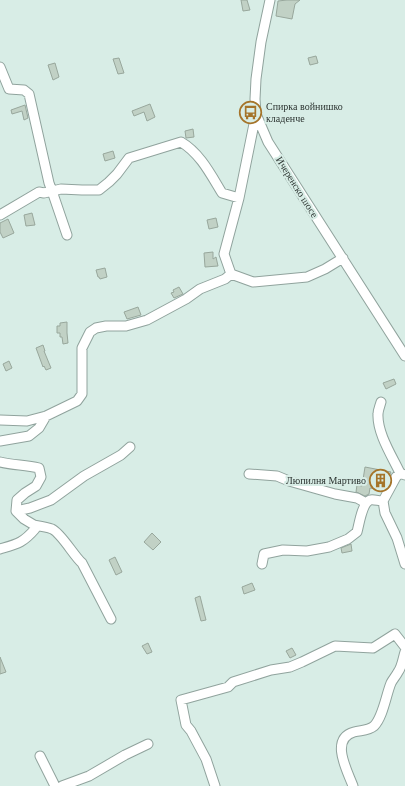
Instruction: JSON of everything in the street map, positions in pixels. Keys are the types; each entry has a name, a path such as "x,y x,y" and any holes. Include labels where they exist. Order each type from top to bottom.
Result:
{"street":[{"name":"Ичеренско шосе","path":"270,0 258,64 255,99 256,114 268,142 405,356"},
{"path":"0,67 9,89 24,90 28,94 49,183 67,235"},
{"path":"231,274 224,254 239,198 256,114"},
{"path":"0,215 39,192 44,193 61,190 99,190 118,174 129,158 181,142 187,145 203,163 222,193 239,198"},
{"path":"231,274 253,282 307,277 325,269 343,258"},
{"path":"0,420 27,421 46,416 77,401 82,394 82,348 90,332 96,328 106,326 126,326 147,320 186,299 200,289 224,279 231,274"},
{"path":"381,402 378,414 380,429 385,443 403,474 396,478 383,501 385,513 397,538 405,564"},
{"path":"0,441 29,436 39,428 46,416"},
{"path":"16,511 30,508 51,500 84,476 121,455 130,447"},
{"path":"0,462 39,468 41,476 36,486 17,500 16,511"},
{"path":"249,474 277,476 289,481 335,494 357,498 366,503"},
{"path":"262,564 264,554 283,550 307,551 329,547 348,539 357,532 366,503 370,500 383,501"},
{"path":"16,511 24,519 34,525 54,530 70,548 82,563 111,619"},
{"path":"0,549 18,543 28,537 35,529 34,525"},
{"path":"215,786 206,759 191,731 186,725 181,700 228,687 233,682 271,670 290,667 335,646 373,648 395,634 405,647"},
{"path":"354,786 342,755 341,744 345,737 353,732 365,731 373,727 378,720 392,682 399,671 405,652"},
{"path":"62,786 89,776 125,755 148,744"},
{"path":"40,756 55,786"}],"building":[{"path":"241,0 247,0 250,10 243,11"},
{"path":"300,0 295,4 292,19 276,16 278,1"},
{"path":"316,56 318,63 310,65 308,58"},
{"path":"119,58 124,73 118,74 113,59"},
{"path":"55,63 59,77 53,80 48,65"},
{"path":"150,104 155,117 147,121 144,112 134,116 132,111"},
{"path":"25,105 28,118 24,120 22,111 12,114 11,110"},
{"path":"193,129 194,137 186,138 185,131"},
{"path":"113,151 115,158 105,161 103,154"},
{"path":"32,213 35,225 26,226 24,215"},
{"path":"216,218 218,227 209,229 207,220"},
{"path":"8,219 14,233 3,238 0,232 0,223"},
{"path":"213,252 213,259 216,257 218,266 205,267 204,253"},
{"path":"105,268 107,277 100,279 96,270"},
{"path":"179,287 183,294 174,298 171,293"},
{"path":"138,307 141,315 127,319 124,312"},
{"path":"67,322 68,343 63,344 60,333 57,333 57,326 60,326 60,323"},
{"path":"43,345 51,368 46,370 44,366 43,367 36,348"},
{"path":"9,361 12,368 6,371 3,364"},
{"path":"394,379 396,384 386,389 383,383"},
{"path":"365,467 391,472 382,490 370,488 369,494 365,496 356,492 357,485 362,486"},
{"path":"152,533 161,542 153,550 144,542"},
{"path":"351,544 352,551 342,553 341,548"},
{"path":"115,557 122,572 116,575 109,560"},
{"path":"252,583 255,590 244,594 242,587"},
{"path":"200,596 206,620 201,621 195,598"},
{"path":"148,643 152,652 147,654 142,646"},
{"path":"292,648 296,655 290,658 286,651"},
{"path":"0,657 6,672 0,674"}],"place":[{"name":"Спирка войнишко кладенче","path":"250,112"},
{"name":"Люпилня Мартиво","path":"381,480"}]}
